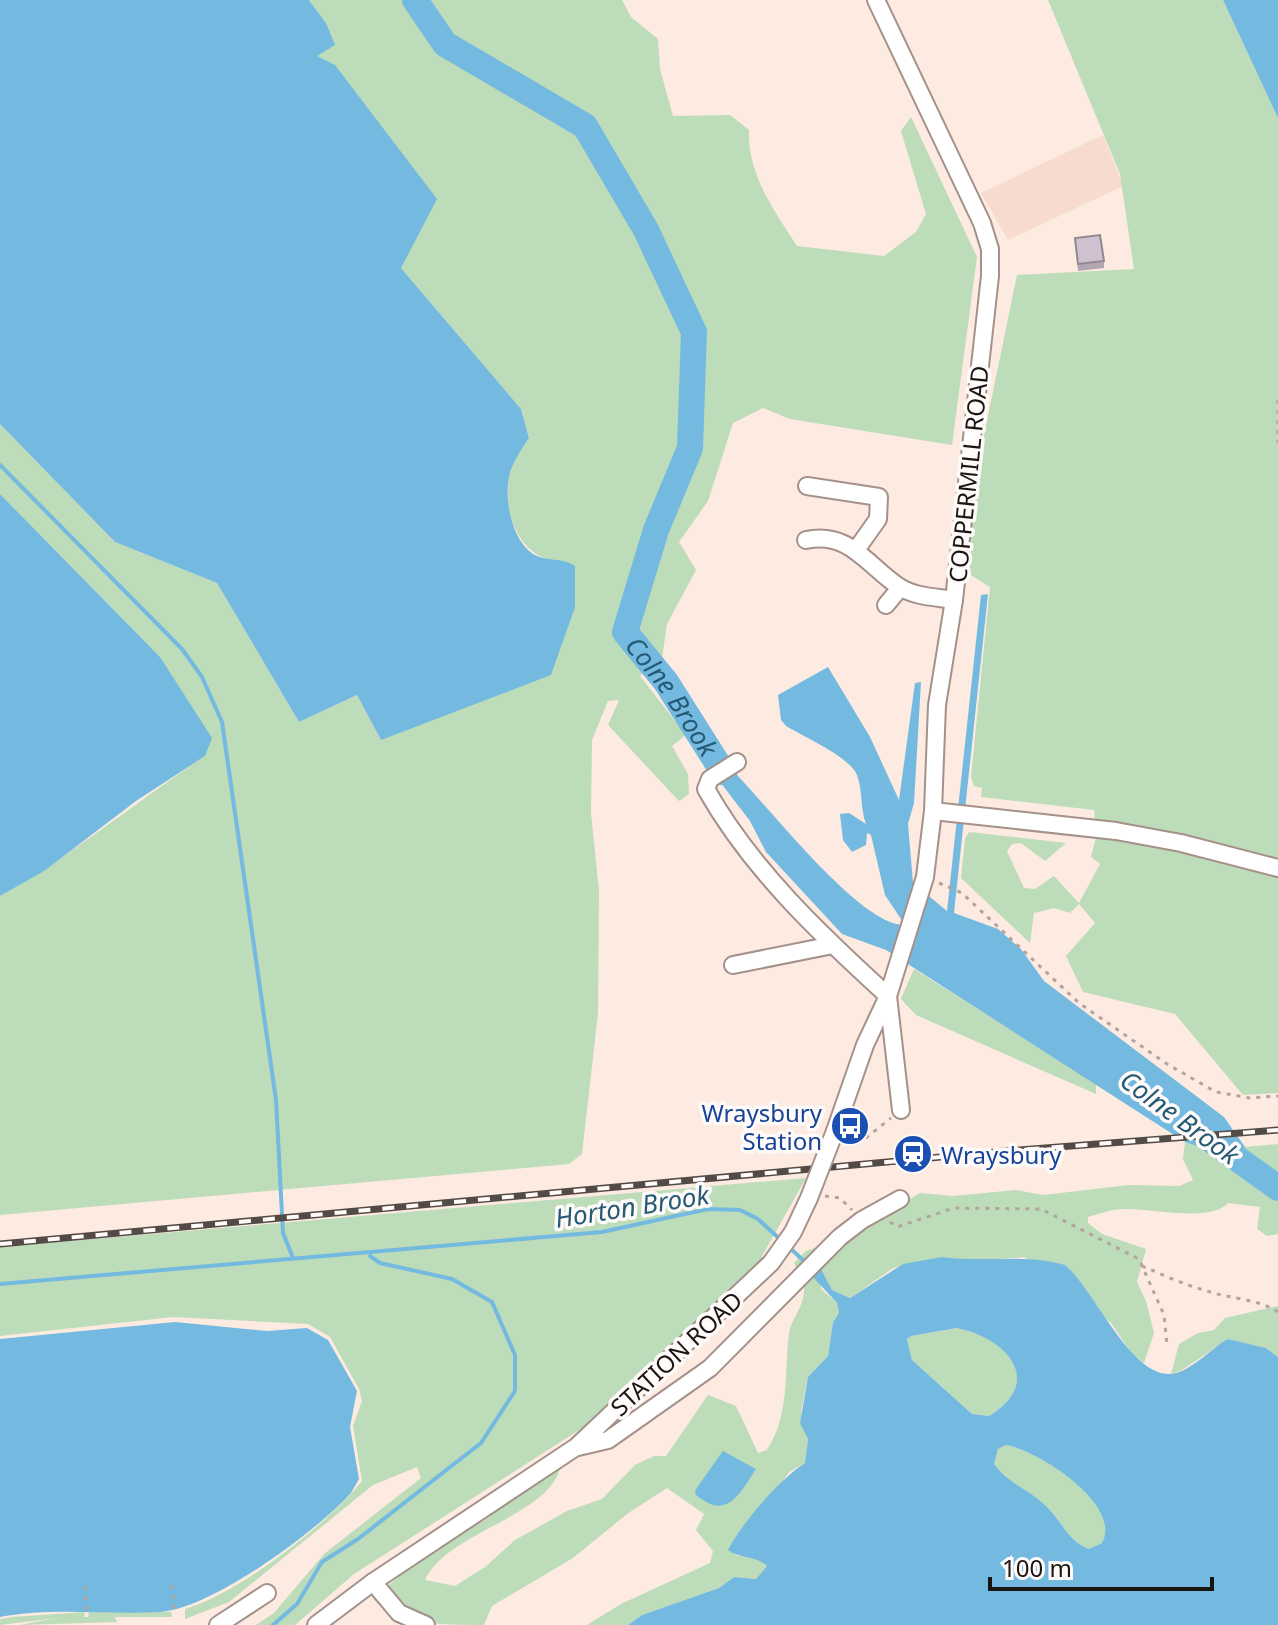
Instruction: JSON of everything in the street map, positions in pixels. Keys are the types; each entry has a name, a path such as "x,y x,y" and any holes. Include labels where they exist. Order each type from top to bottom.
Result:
{"street":[{"name":"COPPERMILL ROAD","path":"876,0 982,223 990,249 990,276 954,600 937,705 933,811 925,877 898,968"},
{"path":"807,486 879,497 878,519 856,550"},
{"path":"813,539 838,540 856,550 900,588 954,600"},
{"path":"886,605 900,588"},
{"path":"737,762 710,779 706,789 732,834 833,945 888,996 901,1110"},
{"path":"933,811 1116,831 1181,843 1278,868"},
{"path":"733,965 833,945"},
{"name":"STATION ROAD","path":"316,1625 373,1582 576,1447 771,1263 813,1196 838,1131 865,1045 898,968"},
{"path":"576,1447 608,1440 710,1368 840,1237 900,1199"},
{"path":"373,1582 399,1613 426,1625"},
{"path":"218,1625 267,1593"}],"path":[{"path":"1278,400 1278,443"},
{"path":"925,877 962,893 1079,1003 1167,1064 1216,1092 1250,1098 1278,1096"},
{"path":"838,1131 862,1141 901,1110"},
{"path":"813,1196 840,1198"},
{"path":"875,1212 897,1227 954,1208 1041,1209 1139,1259 1164,1315 1167,1345"},
{"path":"1142,1266 1202,1290 1250,1304 1267,1304 1278,1312"},
{"path":"171,1585 175,1609"},
{"path":"85,1586 86,1610"}],"shaded area":[{"path":"1103,135 1123,186 1008,240 981,193"}],"green space":[{"path":"309,0 622,0 631,17 658,39 660,69 673,116 730,115 749,130 752,162 757,177 797,246 884,256 916,232 926,214 901,131 911,117 977,257 952,445 790,419 763,408 733,423 708,501 679,542 696,570 667,624 662,658 640,676 686,735 672,746 688,774 689,794 679,801 608,725 619,700 608,701 592,740 591,813 599,891 598,1013 582,1154 569,1164 0,1215 0,896 78,846 205,756 160,657 0,494 0,424 115,542 217,583 299,722 357,695 381,740 544,558 525,544 519,535 508,501 510,472 529,438 521,409 401,268 316,55 326,23"},
{"path":"1048,0 1223,0 1278,118 1278,1093 1243,1095 1175,1014 1083,992 1066,956 1095,923 1079,904 1070,913 1054,908 1034,913 1030,943 961,878 965,839 969,832 1066,843 1045,861 1021,843 1012,844 1007,851 1024,888 1035,889 1054,876 1079,903 1100,864 1091,857 1097,834 1094,810 981,797 982,788 974,786 971,777 990,587 969,574 964,557 977,469 1017,275 1134,269 1120,174"},
{"path":"914,969 1096,1084 1096,1094 916,1015 901,999"},
{"path":"1185,1142 1206,1148 1228,1163 1245,1147 1278,1144 1278,1234 1267,1236 1257,1229 1260,1207 1228,1203 1208,1212 1124,1209 1088,1217 1088,1223 1102,1234 1146,1249 1137,1282 1146,1301 1154,1333 1144,1363 1132,1354 1111,1323 1024,1257 974,1261 942,1257 893,1268 850,1298 832,1290 820,1270 821,1289 837,1303 839,1313 833,1322 828,1356 808,1377 801,1411 808,1439 805,1463 789,1472 735,1555 757,1558 767,1566 756,1579 734,1577 719,1588 642,1615 628,1625 587,1625 621,1604 710,1563 713,1551 696,1530 704,1514 667,1488 627,1514 573,1558 492,1606 484,1625 439,1624 409,1619 383,1608 373,1599 421,1557 485,1520 541,1476 560,1469 551,1486 536,1500 453,1550 436,1564 425,1580 455,1586 485,1567 515,1540 567,1511 602,1499 635,1465 654,1456 666,1456 708,1395 736,1406 758,1453 767,1450 783,1408 789,1334 804,1293 794,1263 806,1251 820,1246 835,1251 861,1228 920,1193 953,1196 1016,1190 1043,1195 1129,1185 1179,1186 1193,1180 1183,1159"},
{"path":"806,1178 762,1256 764,1260 609,1411 354,1574 295,1625 256,1625 274,1613 324,1554 421,1478 417,1467 373,1485 229,1602 185,1619 185,1609 230,1589 281,1556 327,1517 362,1481 353,1426 362,1401 359,1389 330,1337 308,1324 173,1317 0,1336 0,1247"},
{"path":"1278,1306 1278,1357 1266,1348 1228,1339 1171,1374 1179,1344 1198,1333 1214,1330 1225,1318"},
{"path":"958,1328 991,1341 1013,1363 1017,1375 1015,1389 1006,1403 989,1416 972,1414 912,1360 907,1339 911,1336"},
{"path":"1006,1445 1056,1468 1089,1496 1100,1512 1105,1528 1102,1543 1089,1549 1081,1545 1044,1504 999,1470 994,1464 998,1449"},
{"path":"89,1611 171,1612 172,1617 115,1617 117,1622 20,1625 56,1618 0,1625 0,1619 12,1617 85,1612 84,1617 88,1617"}],"water":[{"path":"0,0 309,0 326,23 335,45 317,56 335,65 437,199 401,268 521,409 529,438 509,477 511,519 520,539 533,554 575,566 575,607 551,675 381,740 357,695 299,722 217,583 115,542 0,424"},
{"path":"1223,0 1278,0 1278,118"},
{"path":"0,494 160,657 212,738 205,756 136,801 44,871 0,896"},
{"path":"988,594 954,913 998,929 1021,949 1044,981 1224,1117 1245,1147 1228,1163 1206,1149 1185,1142 886,950 842,934 766,852 750,821 697,752 710,738 725,754 738,776 842,888 887,921 905,925 885,895 871,835 867,833 866,845 852,852 843,840 840,814 849,813 866,824 857,775 836,754 786,726 781,720 778,695 828,667 870,737 899,800 915,683 921,682 914,803 908,824 913,883 947,911 981,595"},
{"path":"942,1257 1050,1261 1065,1265 1126,1346 1155,1371 1178,1373 1228,1339 1266,1348 1278,1357 1278,1625 628,1625 642,1615 719,1588 734,1577 756,1579 767,1566 728,1550 762,1502 805,1463 808,1439 800,1423 808,1377 828,1356 833,1322 839,1313 837,1303 813,1277 821,1269 832,1290 850,1298 903,1264","holes":["957,1328 991,1341 1013,1363 1017,1375 1015,1389 1006,1403 989,1416 972,1414 912,1360 907,1339 911,1336","1006,1445 1056,1468 1089,1496 1100,1512 1105,1528 1102,1543 1089,1549 1081,1545 1044,1504 999,1470 994,1464 998,1449"]},
{"path":"175,1322 267,1331 307,1328 328,1340 357,1391 350,1427 359,1479 351,1493 314,1528 262,1566 206,1598 181,1608 160,1612 40,1612 0,1617 0,1339"},
{"path":"723,1451 756,1469 738,1495 724,1505 716,1505 695,1494"}],"building":[{"path":"1100,235 1104,261 1078,264 1075,238"}],"waterway":[{"name":"Colne Brook","path":"415,0 445,44 585,126 646,230 694,332 690,448 656,530 625,632 666,682 723,772"},
{"path":"0,465 182,649 202,677 222,722 276,1100 283,1233 293,1258"},
{"name":"Colne Brook","path":"1207,1137 1278,1188"},
{"name":"Horton Brook","path":"0,1284 602,1232 708,1209 740,1210 758,1219 782,1241"},
{"name":"Horton Brook","path":"789,1247 806,1263"},
{"path":"273,1625 297,1604 322,1562 358,1539 481,1443 515,1391 515,1355 492,1302 452,1279 380,1263 370,1256"}],"railway":[{"path":"0,1244 1006,1151 1278,1130"}],"place":[{"name":"Wraysbury Station","path":"850,1126"},
{"name":"Wraysbury","path":"913,1154"}]}
